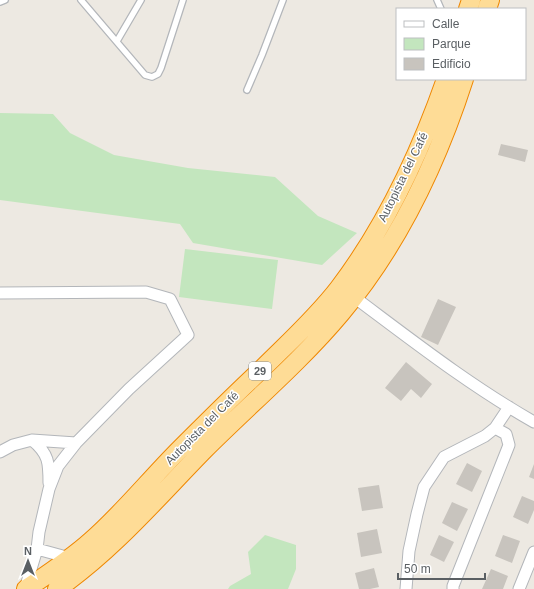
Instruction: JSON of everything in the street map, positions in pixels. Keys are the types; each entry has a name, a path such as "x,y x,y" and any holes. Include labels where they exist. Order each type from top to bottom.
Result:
{"highway":[{"name":"Autopista del Café","path":"25,589 70,558 90,542 160,468 299,332 338,289 366,248 400,188 424,136 446,80"},
{"name":"Autopista del Café","path":"57,589 108,549 220,434 286,371 323,333 354,297 400,226 420,188 447,129 464,80"}],"street":[{"path":"0,293 146,292 170,299 188,334 129,389 76,443 58,466 49,489 39,532 37,549 25,589"},
{"path":"354,297 432,356 472,384 534,422"},
{"path":"406,589 410,551 424,487 444,457 484,436 495,428 508,407"},
{"path":"453,589 509,445 506,434 495,428"},
{"path":"0,452 13,445 32,440 76,443"},
{"path":"32,440 42,448 48,460 49,489"},
{"path":"37,549 70,558"},
{"path":"518,589 534,552"}],"lane":[{"path":"0,2 5,0"},
{"path":"81,0 145,75 152,77 158,74 161,68 183,0"},
{"path":"117,41 141,0"},
{"path":"247,90 283,0"}],"green space":[{"path":"0,113 53,114 70,133 114,155 188,168 275,177 318,216 357,233 322,265 193,243 180,224 0,200"},
{"path":"185,249 278,260 272,309 179,297"},
{"path":"265,535 296,545 296,569 288,589 228,589 230,586 251,574 248,552"}],"building":[{"path":"501,144 528,150 525,162 498,155"},
{"path":"438,299 456,307 438,345 421,337"},
{"path":"406,362 432,384 421,398 411,389 401,401 385,388"},
{"path":"467,463 482,471 472,492 456,484"},
{"path":"534,464 534,479 529,477"},
{"path":"379,485 383,508 362,511 358,488"},
{"path":"522,496 534,501 534,510 528,524 513,517"},
{"path":"452,502 468,509 457,531 442,523"},
{"path":"377,529 382,553 361,557 357,533"},
{"path":"439,535 454,542 444,562 430,555"},
{"path":"503,535 520,541 512,563 495,556"},
{"path":"374,568 379,587 359,589 355,573"},
{"path":"491,569 508,576 503,589 482,589"}]}
